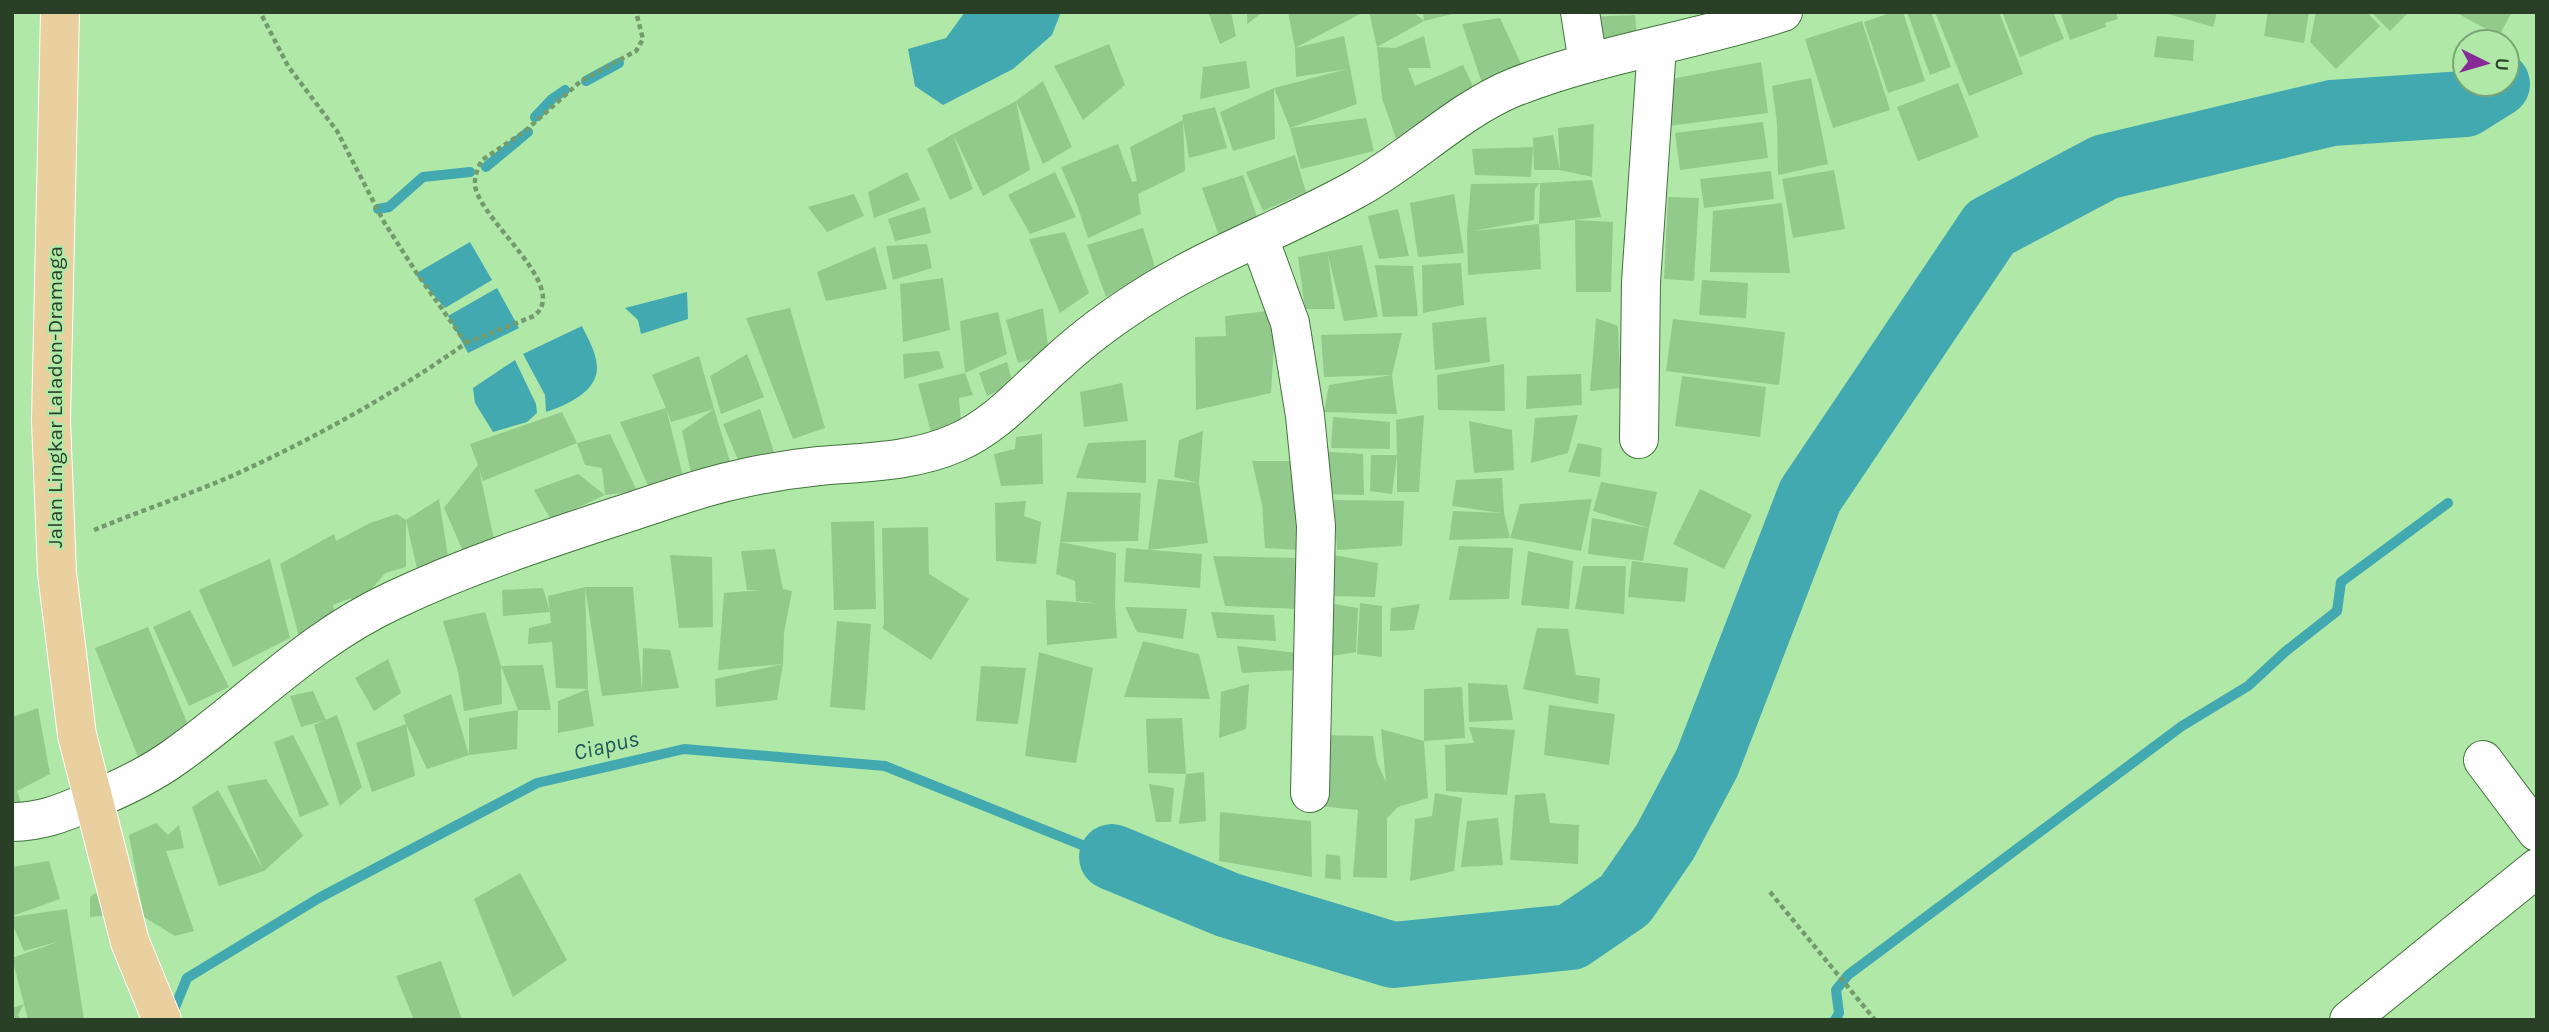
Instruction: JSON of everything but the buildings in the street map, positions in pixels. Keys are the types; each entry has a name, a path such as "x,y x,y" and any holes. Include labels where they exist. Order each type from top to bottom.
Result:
{"main road":[{"name":"Jalan Lingkar Laladon-Dramaga","path":"60,12 51,420 57,573 77,735 92,800 130,942 162,1020"}],"street":[{"path":"1580,12 1588,63"},
{"path":"12,822 48,818 92,800 173,759 281,671 353,621 455,573 545,538 725,482 780,471 907,457 934,451 968,437 1003,412 1056,363 1110,319 1200,264 1259,238 1372,180 1492,98 1534,80 1588,63 1737,27 1783,12"},
{"path":"1639,439 1641,282 1657,46"},
{"path":"1259,238 1290,323 1306,416 1316,526 1310,793"},
{"path":"2483,760 2537,832"},
{"path":"2349,1020 2537,868"}],"path":[{"path":"260,12 288,66 337,131 390,232 466,343"},
{"path":"55,539 84,534 234,475 331,426 421,375 466,343 534,316 540,311 545,302 541,283 486,212 478,197 475,175 482,160 524,132 581,81 636,51 643,39 636,12"},
{"path":"1770,892 1875,1020"}],"water":[{"path":"965,12 1061,12 1052,35 1013,69 943,105 915,86 908,49 946,38"},
{"path":"470,242 492,280 445,308 415,274"},
{"path":"497,288 519,328 468,353 448,316"},
{"path":"687,292 688,319 641,334 638,320 625,308"},
{"path":"582,326 596,357 596,377 579,397 546,412 545,395 523,354"},
{"path":"515,360 536,404 537,413 527,422 493,432 475,403 473,388"}],"waterway":[{"path":"586,81 619,63"},
{"path":"535,117 565,90"},
{"path":"1112,857 1228,905 1393,955 1571,937 1625,900 1665,842 1707,763 1810,496 1990,228 2105,167 2332,113 2465,104 2475,98"},
{"path":"486,167 528,132"},
{"path":"378,209 389,207 423,177 470,172"},
{"path":"1835,1020 1839,1013 1836,990 1848,975 2182,726 2248,686 2286,651 2337,611 2341,582 2448,503"},
{"name":"Ciapus","path":"171,1017 187,978 319,898 537,783 684,749 885,766 1112,857"}]}
